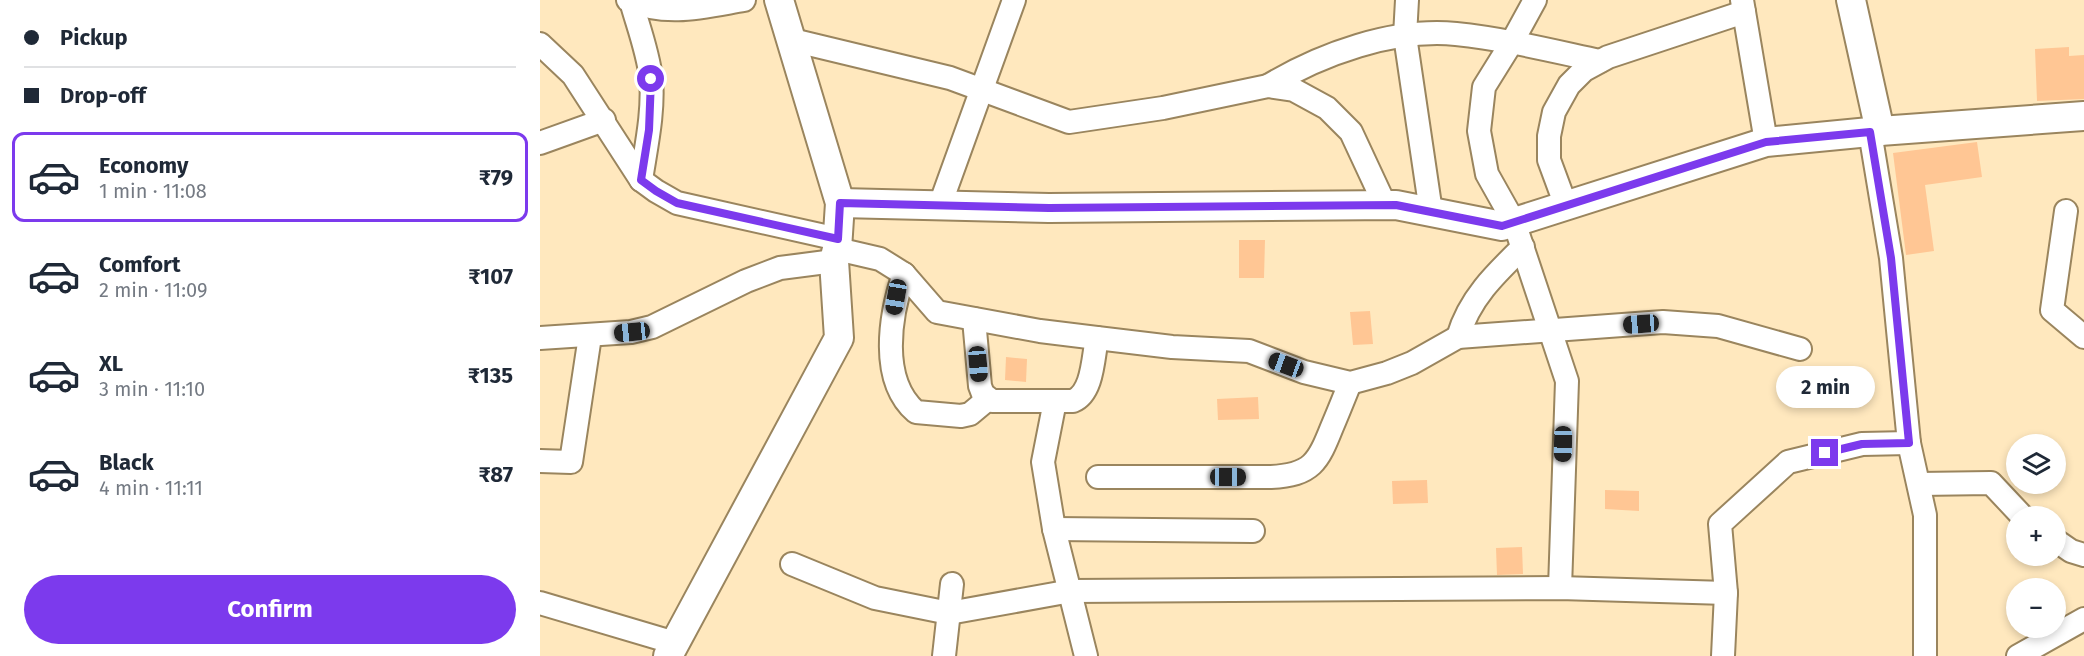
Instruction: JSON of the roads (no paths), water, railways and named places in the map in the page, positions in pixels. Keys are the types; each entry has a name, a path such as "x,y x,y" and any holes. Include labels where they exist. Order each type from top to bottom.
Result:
{"street":[{"path":"629,1 657,10 684,10 744,0"},
{"path":"540,603 672,650 839,338 836,250 840,203 779,0"},
{"path":"940,206 1014,0"},
{"path":"1407,0 1405,36 1431,212"},
{"path":"1535,0 1484,87 1479,131 1487,174 1518,235 1567,381 1560,588"},
{"path":"1851,0 1875,131 1891,258 1909,443 1925,515 1925,656"},
{"path":"629,1 644,45 651,79 649,130 641,180"},
{"path":"1566,206 1549,160 1549,136 1554,112 1569,85 1584,70 1600,61 1743,6 1766,142"},
{"path":"792,40 950,78 1069,122 1163,108 1268,86 1323,58 1354,47 1405,36 1454,34 1512,42 1600,61"},
{"path":"540,44 573,75 641,180 656,191 677,203 836,250 880,259 904,274 937,312 1040,331 1172,347 1248,351 1304,372 1350,383 1387,373 1412,363 1458,337 1663,322 1718,326 1800,349"},
{"path":"1268,86 1294,90 1327,108 1351,132 1385,205"},
{"path":"1458,337 1474,300 1494,276 1518,235 1566,206 1766,142 1875,131 2084,116"},
{"path":"540,143 604,120"},
{"path":"840,203 1232,208 1396,205 1502,226 1518,235"},
{"path":"2066,211 2052,310 2084,337"},
{"path":"540,338 632,332 652,327 746,281 836,250"},
{"path":"904,274 896,297 891,324 892,359 899,393 916,412 961,416 970,414 988,399"},
{"path":"974,319 980,386 988,399 992,401 1072,401 1083,394 1097,338"},
{"path":"540,461 571,462 590,336"},
{"path":"1098,477 1285,477 1301,472 1321,455 1350,383"},
{"path":"1055,401 1042,462 1054,529 1086,656"},
{"path":"1723,656 1726,593 1720,524 1788,462 1862,444 1909,443"},
{"path":"1919,484 1991,483 2013,506"},
{"path":"1054,529 1253,531"},
{"path":"2066,548 2084,555"},
{"path":"792,564 875,598 949,613 1071,591 1560,588 1726,593"},
{"path":"944,656 952,584"},
{"path":"2018,656 2051,646 2084,619"}]}
